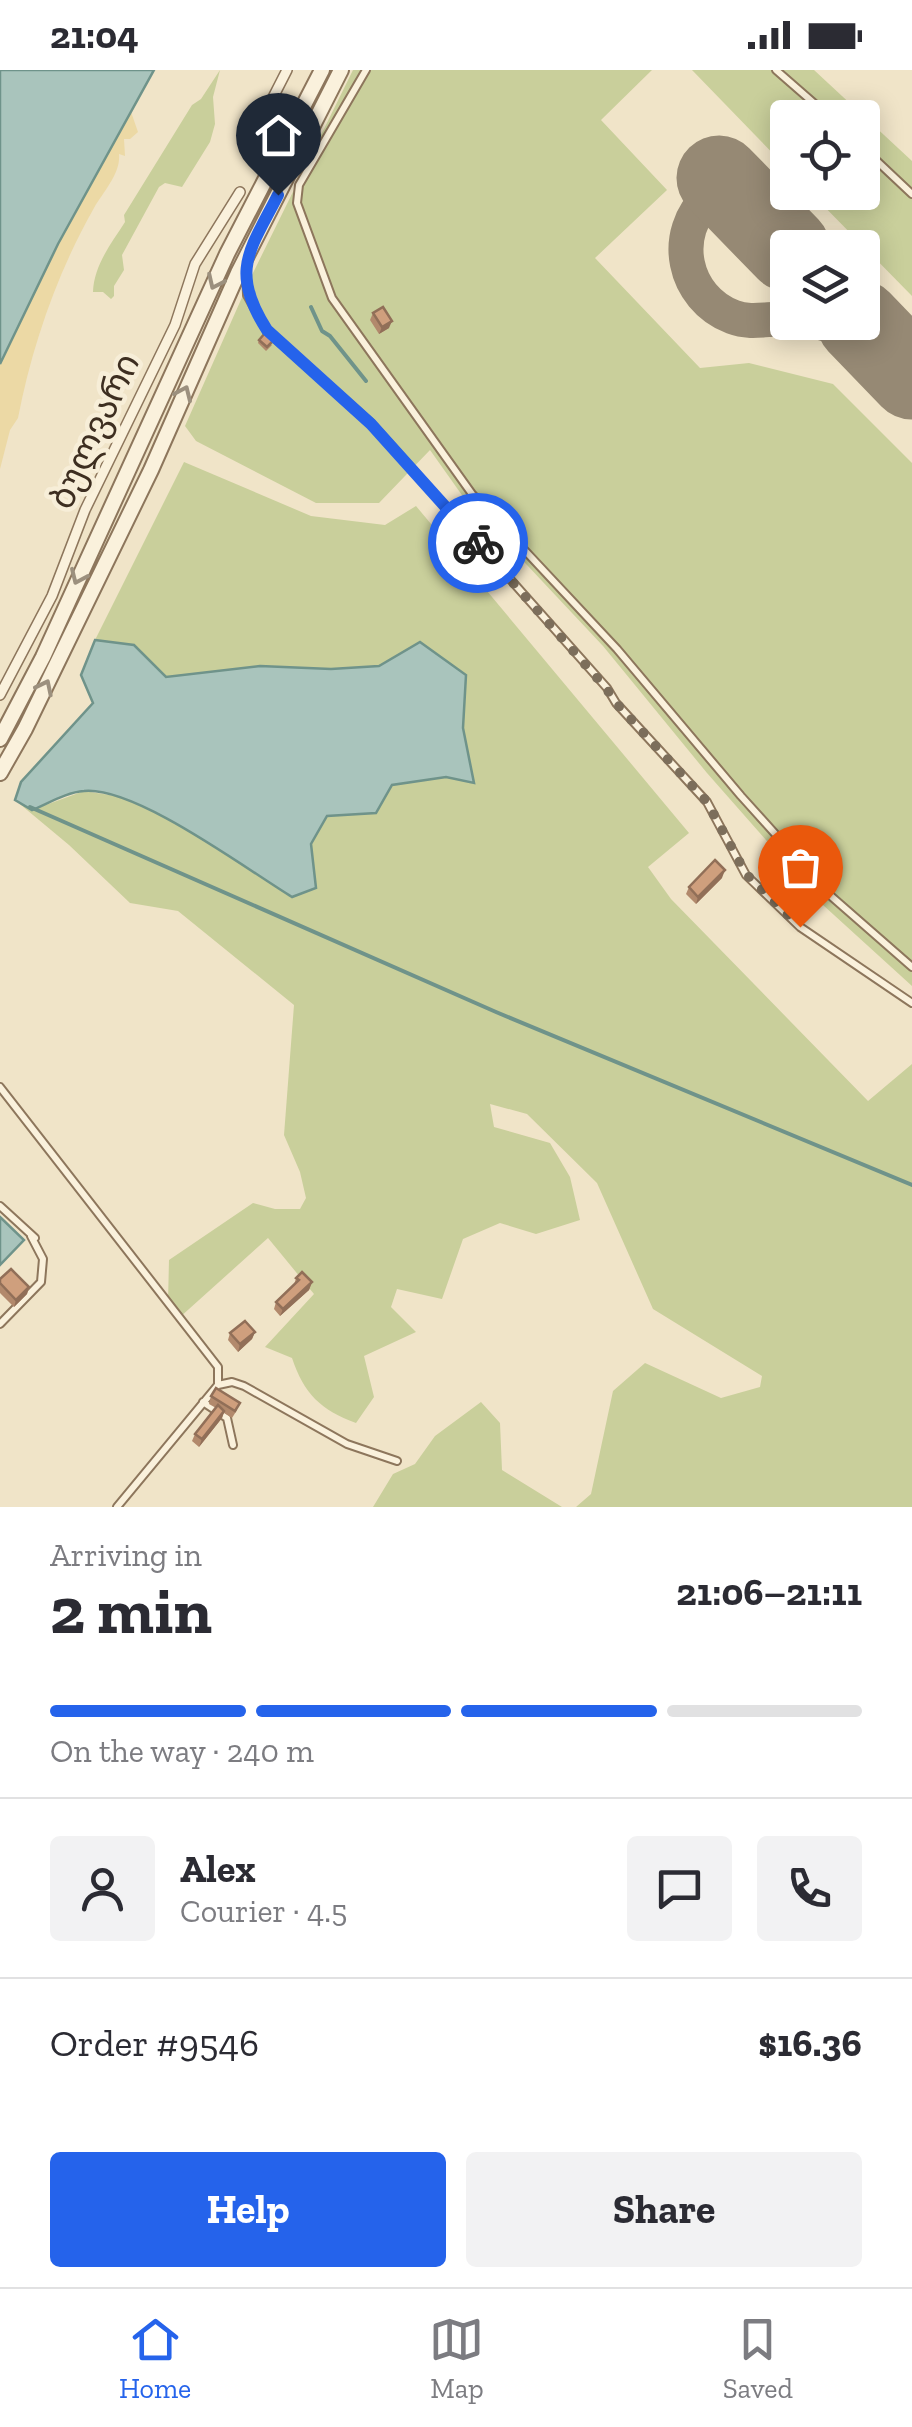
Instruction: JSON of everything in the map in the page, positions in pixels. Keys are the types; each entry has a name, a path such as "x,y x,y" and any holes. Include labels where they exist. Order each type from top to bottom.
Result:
{"street":[{"path":"262,121 287,70"},
{"path":"0,739 42,657 227,254 322,70"},
{"path":"0,773 151,470 246,258 341,70"},
{"name":"ბულვარი","path":"0,695 52,596 85,510 174,325 195,264 240,192"}],"lane":[{"path":"366,70 299,184 297,202 332,298 472,494 616,649 832,898 912,966"},
{"path":"776,70 810,100"},
{"path":"880,164 912,194"},
{"path":"246,258 247,295 267,330 371,424 707,802 746,874 800,927 912,1004"},
{"path":"0,1087 218,1367 218,1384"},
{"path":"0,1206 35,1238 32,1236 43,1258 41,1282 0,1324"},
{"path":"117,1507 218,1384 232,1382 244,1386 347,1444 397,1460"},
{"path":"202,1402 228,1418 233,1445"}],"green space":[{"path":"220,70 213,97 215,124 210,142 182,187 165,183 159,187 122,255 124,270 114,286 114,296 111,299 103,292 93,292 100,264 125,222 124,215 192,105 201,99"},
{"path":"333,70 222,293 73,621 257,215"},
{"path":"353,70 652,70 601,120 667,190 595,258 700,368 749,363 833,384 912,463 912,986 823,905 603,646 464,498 430,450 379,503 316,503 196,441 185,426 251,277"},
{"path":"692,70 814,70 846,100 770,100 770,150"},
{"path":"880,131 912,161 912,296 880,263 880,230 847,230 828,210 880,210"},
{"path":"184,462 311,516 385,525 416,506 689,833 648,867 671,899 868,1101 912,1064 912,1507 576,1507 591,1494 613,1391 645,1363 721,1398 760,1387 762,1376 653,1309 597,1183 527,1114 490,1104 494,1127 550,1143 570,1177 580,1220 536,1234 500,1223 463,1239 442,1299 397,1289 391,1307 416,1332 364,1356 374,1397 356,1423 315,1399 302,1382 292,1358 265,1347 314,1294 268,1238 179,1318 168,1302 169,1260 253,1203 275,1209 300,1209 306,1198 284,1135 294,1005 178,911 130,903 15,800 32,810 84,791 122,797 167,817 292,897 316,887 311,844 327,816 376,813 392,785 446,777 463,728 466,675 379,666 260,666 165,677 134,645 95,640"},
{"path":"481,1402 500,1423 502,1470 562,1507 373,1507 393,1474 415,1464 435,1436"}],"sand":[{"path":"130,109 138,132 124,139 125,156 119,154 115,175 94,208 57,284 0,469 0,364"}],"water":[{"path":"0,70 154,70 58,244 0,364"},
{"path":"95,640 134,645 166,677 260,666 379,666 420,642 466,675 463,728 474,783 446,777 392,785 376,813 327,816 311,844 316,888 292,897 160,815 106,793 84,791 32,810 15,800 21,782 93,703 81,675"},
{"path":"0,1217 24,1240 0,1265"}],"building":[{"path":"383,307 392,321 382,327 373,313"},
{"path":"265,333 273,341 267,347 259,340"},
{"path":"715,860 725,870 698,897 689,887"},
{"path":"11,1269 29,1287 16,1300 0,1283"},
{"path":"302,1272 312,1282 283,1309 276,1302"},
{"path":"245,1321 255,1332 240,1344 230,1333"},
{"path":"216,1388 240,1403 235,1411 211,1396"},
{"path":"218,1405 224,1411 202,1439 195,1434"}],"waterway":[{"path":"311,307 322,331 366,381"},
{"path":"30,807 496,1012 912,1185"}],"taxiway":[{"path":"770,319 733,317 703,295 687,263 689,228 710,197 753,179 801,230"},
{"path":"875,340 903,367"}],"runway":[{"path":"719,178 770,230"},
{"path":"876,340 912,377"}],"way so far":[{"path":"478,543 707,802 746,874 800,927"}],"route":[{"path":"278,195 246,258 247,295 255,312 267,330 371,424 478,543"}]}
